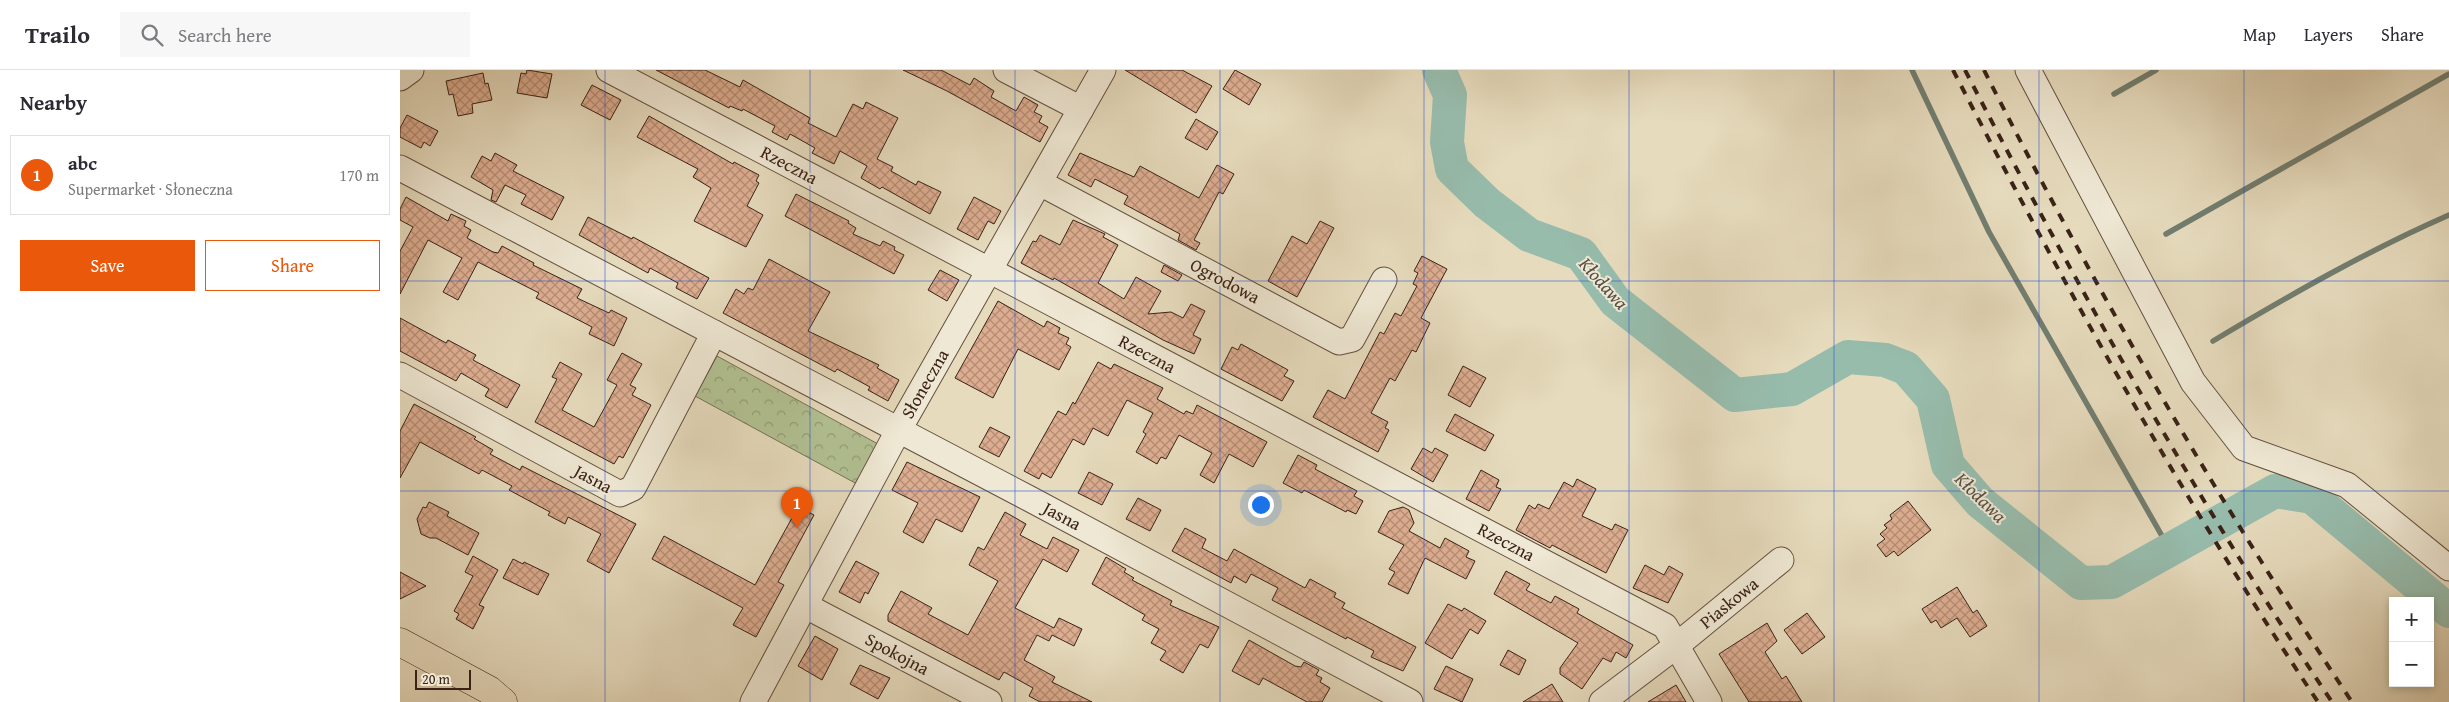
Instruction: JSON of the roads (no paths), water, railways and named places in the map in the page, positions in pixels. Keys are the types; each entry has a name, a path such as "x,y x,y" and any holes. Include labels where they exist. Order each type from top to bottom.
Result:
{"main road":[{"path":"400,642 489,690 503,702"},
{"path":"400,662 476,702"}],"street":[{"path":"400,78 411,70"},
{"name":"Rzeczna","path":"609,70 1665,626 1676,646"},
{"path":"1006,70 1081,109"},
{"name":"Słoneczna","path":"754,702 898,431 1103,70"},
{"path":"2028,70 2194,382 2244,448 2347,484 2449,568"},
{"name":"Jasna","path":"400,168 1410,702"},
{"name":"Ogrodowa","path":"1040,183 1339,342 1352,338 1384,280"},
{"name":"Jasna","path":"400,375 620,494 633,488 714,333"},
{"name":"Piaskowa","path":"1602,702 1676,646 1782,560"},
{"name":"Spokojna","path":"806,606 989,702"},
{"path":"1676,646 1709,702"}],"waterway":[{"name":"Kłodawa","path":"1439,70 1450,95 1447,142 1452,169 1487,203 1529,235 1581,254 1615,301 1735,395 1792,389 1848,357 1885,360 1906,368 1933,399 1948,465 1980,502 2081,583 2112,582 2275,491 2312,497 2449,611"},
{"path":"1912,70 1989,232 2170,550"},
{"path":"2114,94 2156,70"},
{"path":"2166,234 2449,74"},
{"path":"2213,341 2329,274 2388,243 2449,215"}],"railway":[{"path":"1953,70 2038,231 2126,391 2268,626 2318,702"},
{"path":"1965,70 2094,312 2233,548 2332,702"},
{"path":"1984,70 2069,232 2159,392 2253,548 2352,702"}],"place":[{"name":"abc","path":"797,528"}]}
